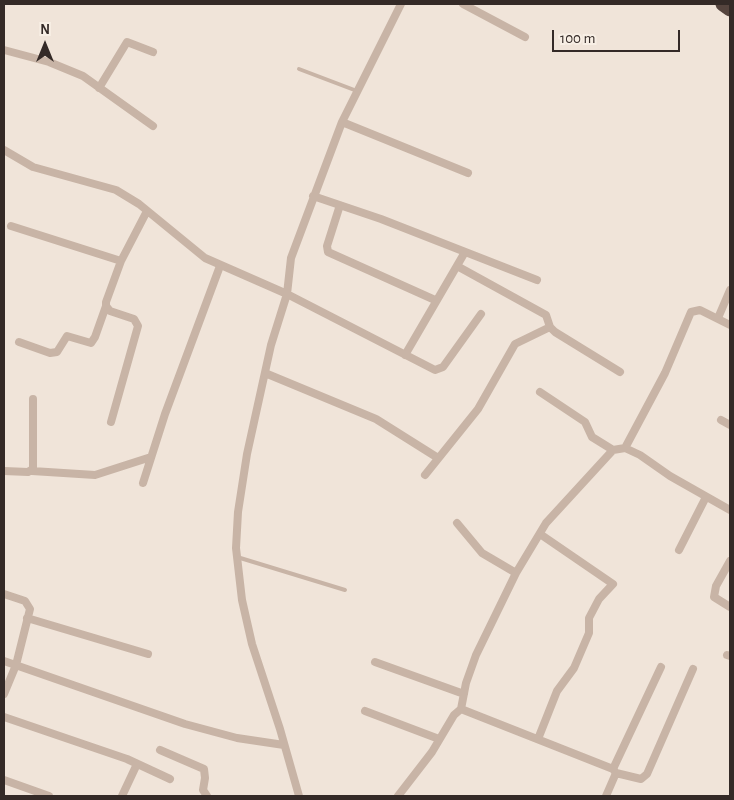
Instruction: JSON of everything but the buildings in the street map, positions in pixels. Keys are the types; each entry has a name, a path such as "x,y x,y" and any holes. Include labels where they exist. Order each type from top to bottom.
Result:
{"highway":[{"path":"723,4 730,9"}],"street":[{"path":"299,796 252,644 242,600 237,556 238,512 247,454 271,345 287,294 292,258 342,122 400,4"},
{"path":"464,4 526,37"},
{"path":"99,88 127,42 153,52"},
{"path":"4,50 49,62 83,76 153,126"},
{"path":"342,122 468,174"},
{"path":"4,150 33,167 116,190 148,212 205,258 287,294 430,368 440,369 481,314"},
{"path":"314,196 537,280"},
{"path":"340,205 327,246 328,252 435,300"},
{"path":"19,342 50,353 57,352 66,336 91,343 96,337 121,261 148,212"},
{"path":"11,226 121,261"},
{"path":"405,355 435,300 465,252"},
{"path":"143,484 165,414 220,266"},
{"path":"456,266 546,315 550,327 559,336 620,372"},
{"path":"718,318 730,290"},
{"path":"106,306 110,311 134,319 138,326 111,422"},
{"path":"625,448 665,373 689,315 696,310 718,318 730,325"},
{"path":"425,475 478,409 515,344 550,327"},
{"path":"265,373 376,419 438,458"},
{"path":"540,392 585,422 592,437 613,450"},
{"path":"32,471 33,400"},
{"path":"721,420 730,425"},
{"path":"398,796 454,715 461,709 476,655 489,623 546,523 613,450 625,448 730,510"},
{"path":"4,471 95,475 151,458"},
{"path":"679,550 706,497"},
{"path":"456,523 482,553 516,573"},
{"path":"538,739 557,691 574,668 590,629 589,618 599,599 613,584 540,534"},
{"path":"730,561 716,586 714,597 730,607"},
{"path":"4,594 28,603 30,609 16,665 4,694"},
{"path":"27,618 148,654"},
{"path":"4,661 185,724 237,738 284,745"},
{"path":"375,662 464,694"},
{"path":"606,796 615,771 662,667"},
{"path":"461,709 615,771 641,779 647,774 693,669"},
{"path":"365,711 439,739"},
{"path":"4,717 137,764 170,779"},
{"path":"160,750 204,769 206,778 203,790 207,796"},
{"path":"122,796 137,764"},
{"path":"4,780 49,796"}],"lane":[{"path":"299,68 357,91"},
{"path":"237,556 345,590"}]}
